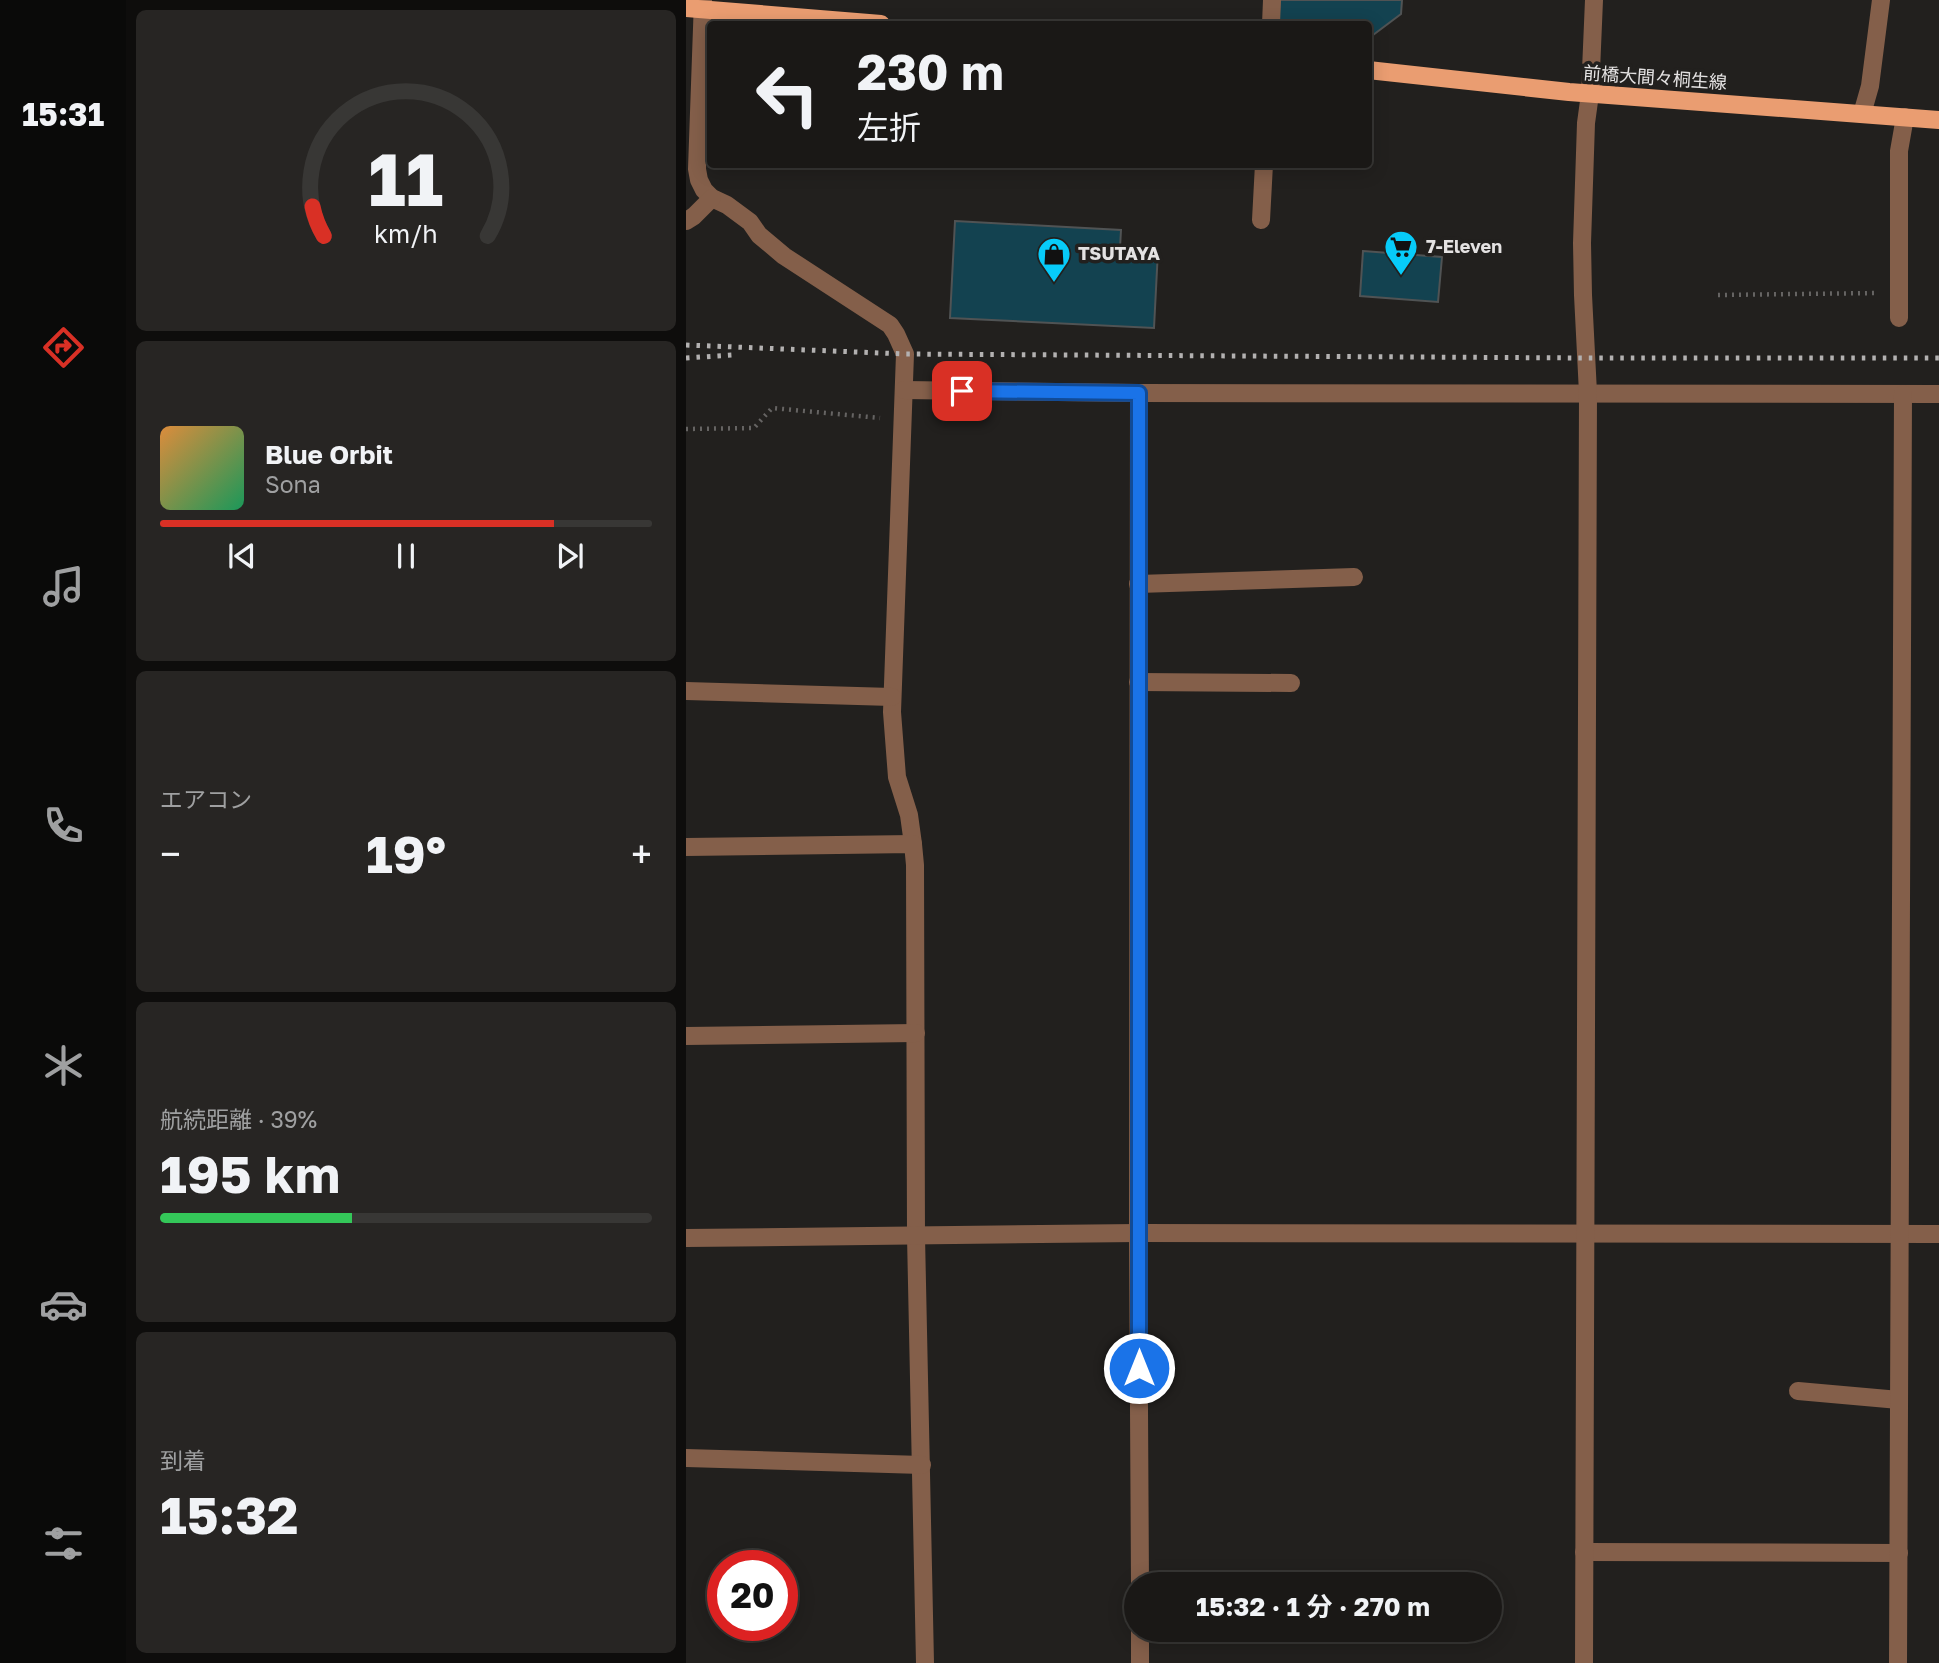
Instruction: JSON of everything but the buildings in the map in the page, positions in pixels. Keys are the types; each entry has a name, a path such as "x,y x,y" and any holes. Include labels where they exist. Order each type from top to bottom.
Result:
{"main road":[{"path":"698,6 850,21"},
{"name":"前橋大間々桐生線","path":"1372,70 1590,94 1939,120"}],"street":[{"path":"1271,21 1272,0"},
{"path":"1584,1663 1588,393 1583,243 1586,123 1590,94 1594,0"},
{"path":"1862,114 1870,86 1881,0"},
{"path":"698,6 697,169 704,190 750,222 759,235 784,256 890,325 905,354 892,697 897,777 909,815 913,844 916,1236 925,1663"},
{"path":"1899,318 1899,151 1905,117"},
{"path":"1261,220 1264,168"},
{"path":"686,221 712,198"},
{"path":"904,390 1939,394"},
{"path":"1139,393 1140,1572"},
{"path":"1898,1663 1903,394"},
{"path":"1138,584 1354,578"},
{"path":"1138,682 1290,683"},
{"path":"686,691 892,697"},
{"path":"686,847 913,844"},
{"path":"686,1036 916,1033"},
{"path":"686,1238 1138,1233 1939,1234"},
{"path":"1798,1391 1899,1401"},
{"path":"686,1458 922,1465"},
{"path":"1584,1552 1899,1553"},
{"path":"1140,1642 1140,1663"}],"path":[{"path":"1718,295 1899,293"},
{"path":"686,429 754,428 772,408 902,420"}],"railway":[{"path":"686,345 905,354 1939,358"},
{"path":"686,358 733,355"}],"place":[{"name":"7-Eleven","path":"1401,277"},
{"name":"TSUTAYA","path":"1054,284"}],"route":[{"path":"962,391 1139,393 1139,1368"}]}
